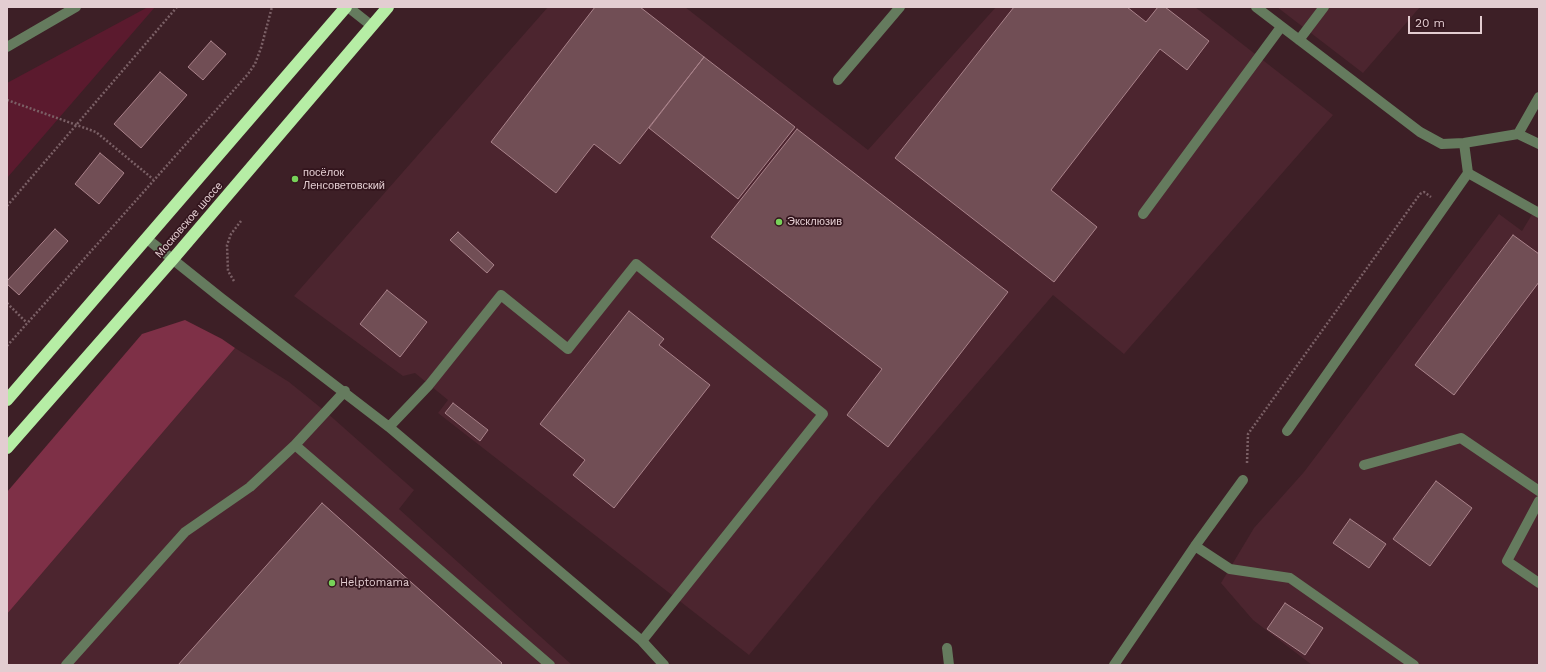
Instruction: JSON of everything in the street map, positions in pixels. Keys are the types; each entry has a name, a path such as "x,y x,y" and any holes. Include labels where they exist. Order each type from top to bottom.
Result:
{"highway":[{"name":"Московское шоссе","path":"7,400 347,7"},
{"name":"Московское шоссе","path":"7,448 173,259 388,7"}],"street":[{"path":"7,47 76,7"},
{"path":"347,7 372,26"},
{"path":"838,80 900,7"},
{"path":"1256,7 1420,132 1442,144 1464,144 1518,134 1539,144"},
{"path":"1299,40 1324,7"},
{"path":"1144,214 1281,26"},
{"path":"1518,134 1539,97"},
{"path":"1287,432 1468,173 1464,144"},
{"path":"1468,173 1539,213"},
{"path":"146,238 221,298 390,427 642,642 664,665"},
{"path":"390,427 429,385 501,295 568,349 636,264 823,414 642,642"},
{"path":"66,665 185,532 250,487 295,445 345,392"},
{"path":"1364,465 1461,438 1539,490"},
{"path":"295,445 550,665"},
{"path":"1114,665 1195,546 1243,480"},
{"path":"1539,501 1507,561 1539,583"},
{"path":"1195,546 1230,569 1290,578 1414,665"},
{"path":"947,648 949,665"}],"path":[{"path":"7,206 177,7"},
{"path":"7,346 256,64 272,7"},
{"path":"7,100 96,132 153,180"},
{"path":"1243,480 1248,456 1248,434 1420,194 1424,192 1444,207"},
{"path":"234,281 228,271 227,245 231,234 241,221"},
{"path":"7,303 27,323"}],"shaded area":[{"path":"148,7 155,7 7,178 7,83"},
{"path":"548,7 685,7 868,150 996,7 1195,7 1333,115 1124,354 1053,295 880,496 749,655 438,413 448,400 415,373 403,376 294,296"},
{"path":"1277,7 1420,7 1363,73"},
{"path":"1539,203 1539,665 1312,665 1253,620 1221,583 1254,528 1304,472 1499,214 1522,231"},
{"path":"185,320 222,339 235,348 7,614 7,492 142,334"},
{"path":"235,348 289,382 326,412 414,490 399,509 572,665 7,665 7,614"}],"building":[{"path":"595,7 640,7 704,57 620,164 594,144 556,193 491,142"},
{"path":"1014,7 1127,7 1146,22 1158,7 1165,7 1209,41 1187,70 1160,49 1051,190 1097,227 1054,282 895,158"},
{"path":"211,41 226,54 203,80 188,67"},
{"path":"704,57 795,127 738,199 649,128"},
{"path":"160,72 187,95 141,148 114,124"},
{"path":"797,129 1008,292 888,447 847,415 882,369 711,237"},
{"path":"100,153 124,173 99,204 75,184"},
{"path":"55,229 68,241 19,295 7,284 7,281"},
{"path":"458,232 494,265 487,273 450,240"},
{"path":"1513,235 1539,254 1539,282 1454,395 1415,365"},
{"path":"387,290 427,322 400,357 360,324"},
{"path":"629,311 664,339 659,345 710,385 614,508 573,475 585,460 540,424"},
{"path":"453,403 488,430 480,441 445,413"},
{"path":"1436,481 1472,508 1430,566 1393,539"},
{"name":"Helptomama","path":"322,503 502,663 500,665 178,665"},
{"path":"1350,519 1386,544 1369,568 1333,543"},
{"path":"1285,603 1323,628 1305,655 1267,629"}],"place":[{"name":"посёлок Ленсоветовский","path":"295,179"},
{"name":"Эксклюзив","path":"779,222"},
{"name":"Helptomama","path":"332,583"}]}
